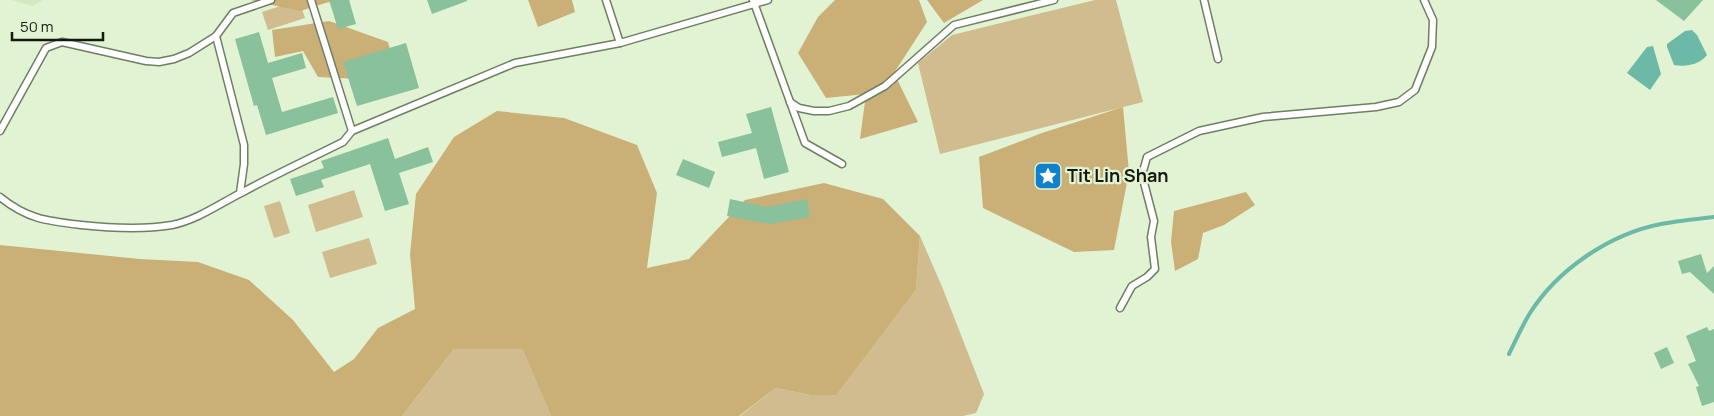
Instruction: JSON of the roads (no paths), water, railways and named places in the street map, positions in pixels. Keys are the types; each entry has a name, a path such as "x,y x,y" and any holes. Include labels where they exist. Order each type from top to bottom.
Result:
{"lane":[{"path":"0,131 46,48 62,42 146,61 174,60 216,36 233,13 271,0"},
{"path":"311,0 352,131"},
{"path":"606,0 620,42"},
{"path":"0,197 19,212 46,221 103,227 173,225 198,216 343,142 352,131 514,63 620,42 753,2 768,0"},
{"path":"790,102 799,108 814,111 829,111 850,106 885,86 954,25 1054,0"},
{"path":"1204,0 1218,59"},
{"path":"1120,308 1132,286 1147,277 1155,268 1151,237 1154,221 1142,175 1147,157 1199,131 1263,118 1376,107 1399,102 1415,90 1432,47 1433,20 1424,0"},
{"path":"753,2 805,143 842,164"},
{"path":"216,36 244,145 244,164 240,193"}],"water":[{"path":"1692,30 1697,35 1707,55 1700,61 1692,64 1674,65 1667,44 1685,31"},
{"path":"1653,46 1661,74 1650,90 1627,73 1647,47"}],"waterway":[{"path":"1509,354 1527,318 1542,297 1570,268 1587,256 1623,236 1642,229 1661,224 1714,217"}],"place":[{"name":"Tit Lin Shan","path":"1048,176"}]}
